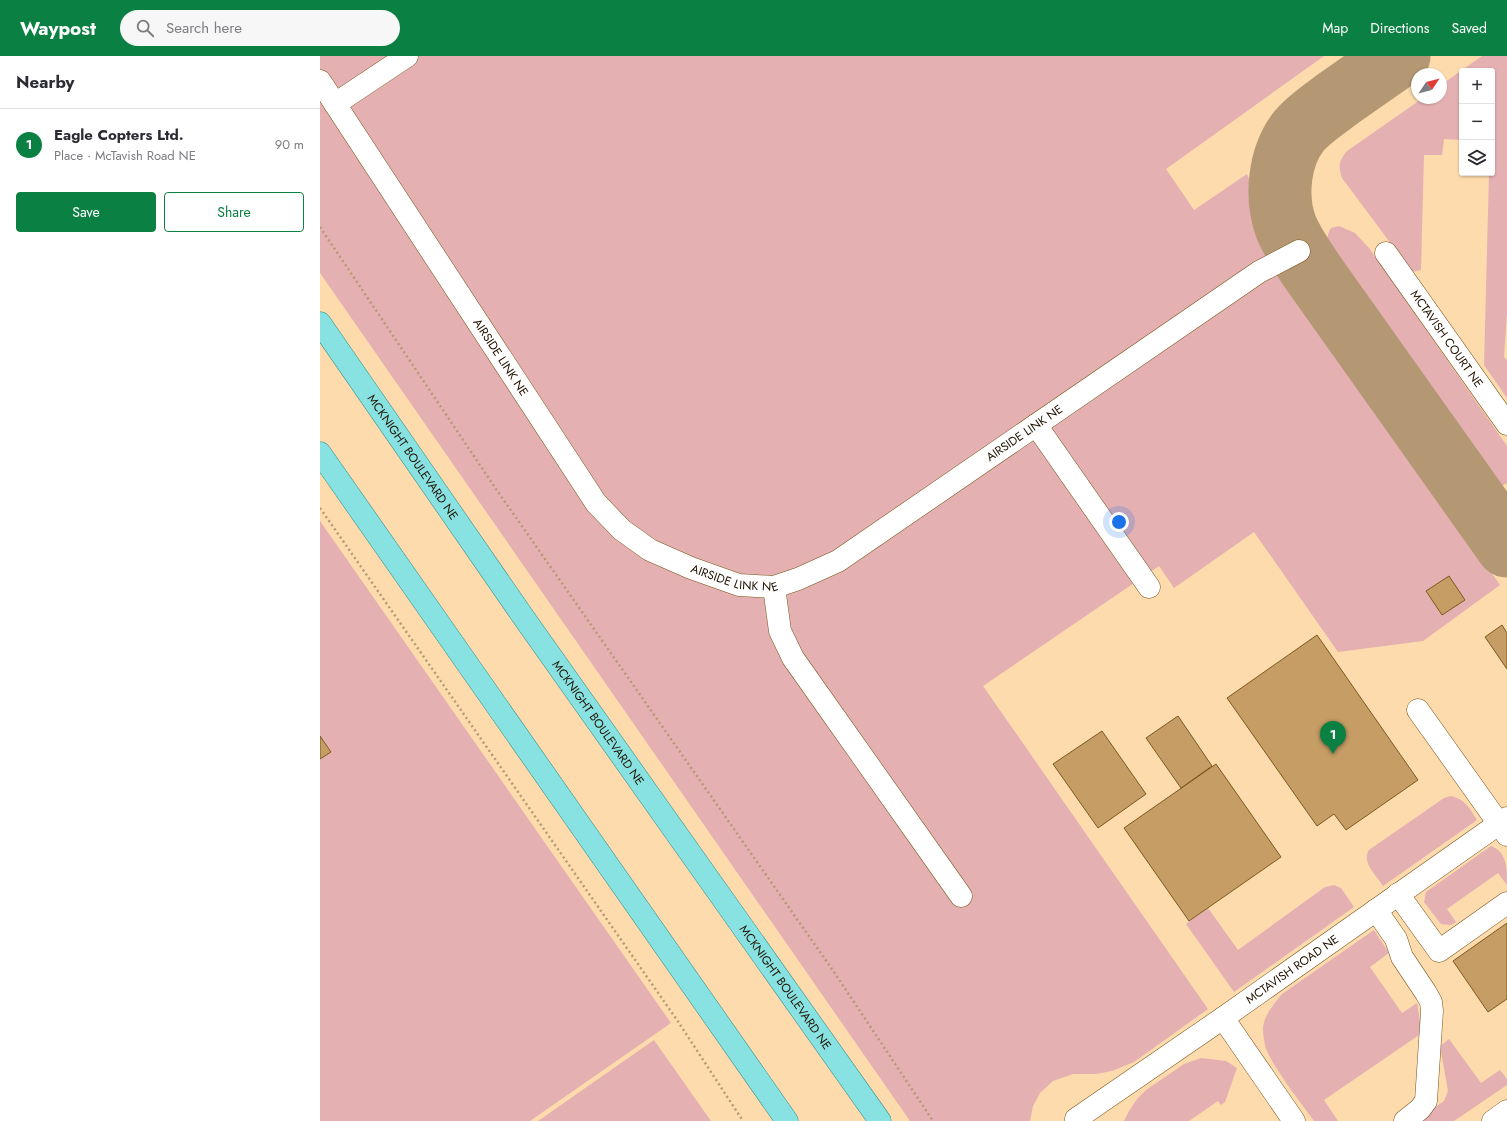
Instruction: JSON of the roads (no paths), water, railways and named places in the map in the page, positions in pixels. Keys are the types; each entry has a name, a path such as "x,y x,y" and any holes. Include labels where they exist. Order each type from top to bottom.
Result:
{"main road":[{"name":"MCKNIGHT BOULEVARD NE","path":"320,323 524,618 880,1121"},
{"path":"320,453 787,1121"}],"street":[{"path":"335,104 407,56"},
{"name":"AIRSIDE LINK NE","path":"320,81 596,503 622,530 650,550 691,568 740,585 774,587 798,579 838,561 1259,272 1299,251"},
{"name":"MCTAVISH COURT NE","path":"1386,253 1507,424"},
{"path":"1036,425 1149,587"},
{"path":"774,587 780,631 793,658 961,896"},
{"path":"1418,710 1504,826"},
{"name":"MCTAVISH ROAD NE","path":"1076,1119 1223,1018 1398,894 1504,826"},
{"path":"1398,894 1438,951 1507,903"},
{"path":"1376,910 1396,939 1402,957 1426,993 1432,1011 1426,1101 1420,1109 1405,1121"},
{"path":"1223,1018 1294,1121"},
{"path":"1493,1121 1507,1111"}],"place":[{"name":"Eagle Copters Ltd.","path":"1333,754"}]}
